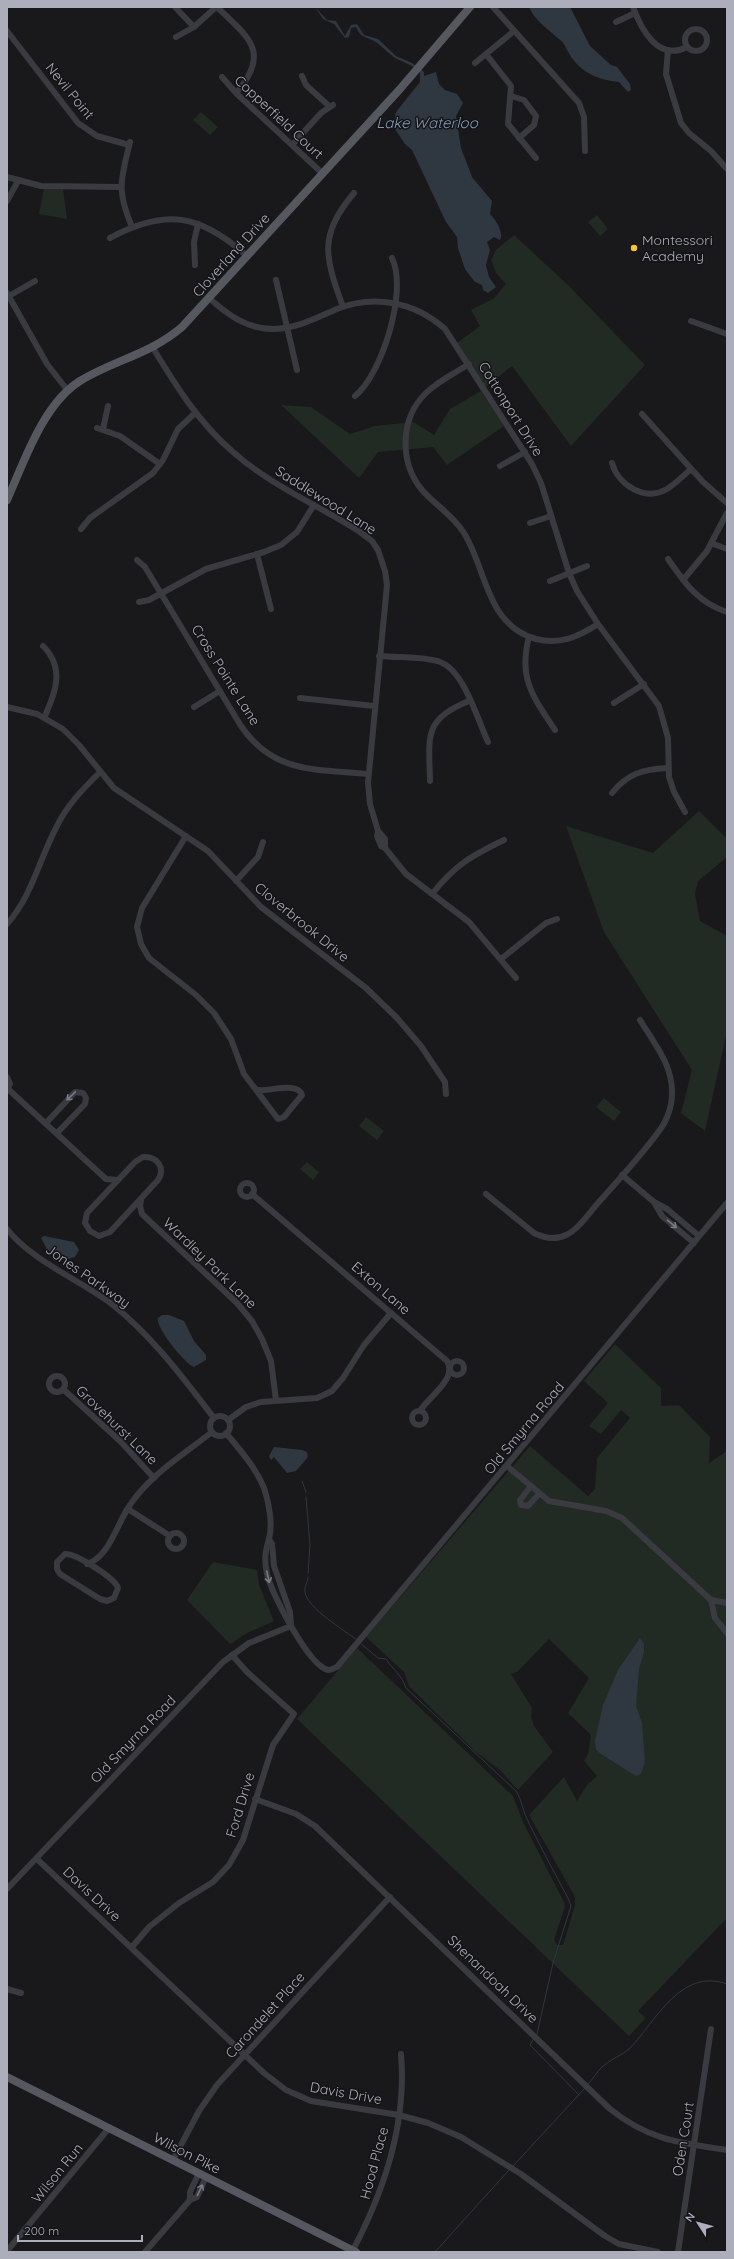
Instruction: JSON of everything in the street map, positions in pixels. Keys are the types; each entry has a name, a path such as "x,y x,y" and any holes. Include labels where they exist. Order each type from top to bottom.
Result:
{"main road":[{"name":"Cloverland Drive","path":"7,500 47,417 68,391 88,377 153,348 182,327 412,74 470,7"},
{"name":"Wilson Pike","path":"7,2077 354,2251"}],"street":[{"path":"175,7 194,27"},
{"path":"176,37 194,27 216,7 246,36 254,52 250,74 236,93"},
{"path":"493,7 579,103 584,117 586,151"},
{"path":"616,22 634,10 646,36 657,46 668,50 687,47"},
{"name":"Nevil Point","path":"7,31 78,123 98,136 129,144 120,187"},
{"path":"475,63 514,31"},
{"path":"668,50 666,74 681,122 689,133 711,151 727,169"},
{"path":"486,54 509,83 511,96 507,121 509,126 536,158"},
{"path":"292,145 331,105 306,85 302,76"},
{"name":"Copperfield Court","path":"222,77 236,93 322,173"},
{"path":"511,96 524,100 536,116 534,126 519,138"},
{"path":"7,177 18,181 48,186 120,187 122,204 132,227"},
{"path":"7,201 18,181"},
{"path":"343,307 329,267 328,242 337,217 354,193"},
{"path":"110,238 145,222 165,219 179,220 198,224 225,237 247,256"},
{"path":"195,265 194,242 198,224"},
{"path":"355,396 367,384 378,363 385,343 395,303 396,268 392,258"},
{"path":"276,280 297,370"},
{"path":"35,281 8,294 47,364 68,391"},
{"name":"Cottonport Drive","path":"209,298 227,314 246,324 271,329 288,328 343,307 367,301 395,303 422,313 440,325 452,338 525,452 541,483 569,573 583,602 659,706 667,731 667,768 672,787 685,812"},
{"path":"691,321 727,334"},
{"name":"Saddlewood Lane","path":"153,348 195,413 217,437 241,459 364,535 373,542 380,554 385,570 387,588 368,774 370,804 378,831 377,834 379,841 400,868 469,922 516,978"},
{"path":"469,364 430,389 416,406 410,418 406,435 407,461 412,476 420,487 454,520 464,533 500,615 512,628 530,637 545,641 566,640 579,636 598,624"},
{"path":"108,406 100,429 122,437 160,464"},
{"path":"81,529 87,521 147,478 160,464 175,432 195,413"},
{"path":"642,414 691,469 727,503"},
{"path":"500,466 525,452"},
{"path":"612,463 616,472 627,485 645,494 658,493 667,489 691,469"},
{"path":"139,602 149,600 209,567 257,554 276,547 293,536 314,505"},
{"path":"683,580 711,543 727,513"},
{"path":"530,523 551,516"},
{"path":"711,543 727,549"},
{"path":"257,554 271,609"},
{"path":"668,559 683,580 700,599 727,612"},
{"name":"Cross Pointe Lane","path":"137,560 144,565 162,593 220,691 252,740 282,762 305,768 368,774"},
{"path":"550,581 587,566"},
{"path":"530,637 525,656 526,675 537,701 555,730"},
{"path":"43,646 53,658 56,674 54,694 44,718"},
{"path":"380,656 436,661 448,666 459,677 488,742"},
{"path":"614,703 644,684"},
{"path":"194,707 220,691"},
{"path":"300,698 374,706"},
{"path":"430,781 429,741 433,728 447,711 469,700"},
{"name":"Cloverbrook Drive","path":"7,707 27,711 44,718 70,736 100,772 124,796 210,853 261,907 360,983 393,1013 434,1064 445,1082 446,1094"},
{"path":"612,794 622,782 634,774 646,770 667,768"},
{"path":"7,924 29,891 48,843 62,816 81,792 100,772"},
{"path":"186,836 143,906 138,924 138,936 142,948 149,958 196,995 219,1020 232,1043 244,1074 258,1090 279,1120 284,1117 302,1095 298,1090 289,1088 258,1090"},
{"path":"432,894 445,878 462,862 504,840"},
{"path":"236,881 258,857 263,842"},
{"path":"501,959 546,923 556,920"},
{"path":"486,1194 534,1233 542,1237 558,1237 566,1235 576,1227 660,1131 668,1114 672,1094 669,1072 666,1062 640,1020"},
{"path":"7,1077 10,1084 7,1089 106,1179 118,1180"},
{"path":"46,1123 75,1092 83,1093 86,1098 85,1104 57,1133"},
{"path":"147,1157 156,1160 161,1167 160,1177 141,1200 108,1234 99,1236 90,1231 85,1223 86,1216 118,1180 139,1158 147,1157"},
{"path":"622,1175 654,1202 668,1209 699,1236"},
{"path":"106,1179 107,1192"},
{"name":"Exton Lane","path":"252,1194 447,1361 450,1368 447,1379 420,1412"},
{"name":"Wardley Park Lane","path":"141,1200 140,1207 142,1214 237,1303 250,1318 260,1334 269,1357 276,1400"},
{"path":"654,1202 662,1216 694,1243"},
{"name":"Old Smyrna Road","path":"7,1889 232,1655 249,1643 291,1626 306,1648 324,1668 331,1670 337,1667 727,1203"},
{"name":"Wardley Park Lane","path":"128,1213 142,1214"},
{"name":"Jones Parkway","path":"7,1229 32,1252 99,1295 146,1334 214,1418"},
{"path":"228,1420 250,1406 276,1400 317,1398 332,1391 343,1378 364,1345 391,1313"},
{"name":"Grovehurst Lane","path":"63,1389 120,1441 154,1478"},
{"path":"221,1416 228,1420 230,1428 226,1434 217,1435 212,1432 210,1426 214,1418 221,1416"},
{"path":"87,1564 98,1558 128,1509 154,1478 212,1432"},
{"path":"226,1434 256,1471 264,1488 269,1507 269,1539 266,1544 265,1554 269,1583 276,1601 291,1626"},
{"path":"507,1466 539,1494 556,1503 615,1514 629,1523 668,1564 711,1600 727,1603"},
{"path":"531,1486 520,1500 521,1505 528,1506 539,1494"},
{"path":"128,1509 170,1536"},
{"path":"269,1539 272,1544 279,1584 290,1612 291,1626"},
{"path":"68,1554 87,1564 100,1571 116,1584 117,1593 111,1600 100,1599 63,1576 58,1572 56,1565 61,1556 68,1554"},
{"path":"98,1558 100,1571"},
{"path":"711,1600 715,1618 727,1633"},
{"name":"Ford Drive","path":"132,1947 149,1927 179,1903 214,1882 229,1865 243,1840 273,1745 294,1714 247,1672 232,1655"},
{"name":"Shenandoah Drive","path":"255,1799 288,1810 305,1818 390,1897 610,2109 634,2126 659,2138 727,2150"},
{"name":"Davis Drive","path":"37,1859 274,2082 298,2096 320,2103 399,2115 428,2123 461,2137 511,2168 605,2236 619,2244 658,2252"},
{"name":"Carondelet Place","path":"173,2160 205,2102 244,2055 390,1897"},
{"path":"7,1989 21,1993"},
{"name":"Oden Court","path":"678,2252 711,2029"},
{"name":"Hood Place","path":"354,2251 382,2188 399,2115 403,2087 402,2054"},
{"name":"Wilson Run","path":"7,2251 110,2128"},
{"path":"145,2252 190,2200 197,2197 202,2175"}],"shaded area":[{"path":"201,112 218,127 210,135 193,120"},
{"path":"44,189 63,189 67,219 39,214"},
{"path":"597,215 608,229 600,236 588,222"},
{"path":"514,235 568,285 645,365 571,446 512,366 481,391 453,346 480,326 471,310 493,299 506,284 496,273 491,260 496,250"},
{"path":"481,391 504,426 447,465 433,447 378,452 359,478 281,405 311,407 350,434 375,426 413,422 434,435 450,409"},
{"path":"699,811 727,839 727,857 698,881 695,894 700,921 727,936 727,1031 705,1131 681,1113 692,1070 604,932 566,826 653,853"},
{"path":"604,1098 621,1112 614,1121 596,1107"},
{"path":"366,1117 384,1131 377,1140 359,1126"},
{"path":"307,1162 319,1172 313,1180 300,1169"},
{"path":"615,1344 661,1388 661,1406 679,1405 710,1437 709,1463 727,1451 727,1918 638,2011 646,2018 629,2036 297,1719 357,1648 513,1796 523,1822 564,1902 565,1906 554,1940 557,1945 563,1945 575,1905 575,1897 529,1815 564,1777 577,1801 587,1785 597,1776 584,1761 588,1754 591,1735 568,1713 589,1678 549,1639 517,1672 511,1674 532,1708 531,1717 534,1726 553,1752 518,1790 500,1770 477,1753 409,1686 404,1672 366,1637 530,1446 588,1496 595,1489 597,1458 630,1418 621,1410 601,1434 589,1426 608,1403 584,1381"},
{"path":"213,1562 257,1570 259,1585 274,1621 247,1633 230,1644 187,1600"}],"water":[{"name":"Lake Waterloo","path":"315,7 327,20 336,21 345,36 351,25 357,24 364,35 378,39 396,56 412,63 424,72 424,76 436,72 439,84 445,90 457,94 463,103 456,116 461,148 472,177 492,201 490,214 497,223 501,234 500,240 494,237 487,242 490,250 486,265 489,277 496,287 488,293 483,290 482,285 475,282 465,269 458,248 457,237 446,222 412,150 405,144 393,126 396,112 420,82 420,73 414,67 395,58 376,42 361,35 356,27 351,28 349,37 345,38 334,24 323,19"},
{"path":"529,7 570,7 590,46 611,65 617,67 630,84 631,90 628,92 619,82 598,77 579,67 563,43 539,21"},
{"path":"44,1236 74,1242 79,1250 75,1257 64,1260 55,1253 46,1250 41,1238"},
{"path":"162,1315 169,1315 184,1321 194,1341 206,1355 206,1360 194,1367 178,1353 158,1323 158,1318"},
{"path":"274,1447 302,1450 307,1452 308,1457 296,1471 287,1473 274,1457 271,1460 269,1456"},
{"path":"640,1638 644,1644 644,1652 639,1669 636,1706 642,1723 645,1762 641,1774 636,1776 596,1750 595,1741 603,1705 618,1670"}],"waterway":[{"path":"302,1481 306,1492"},
{"path":"306,1497 310,1545 308,1573"},
{"path":"308,1577 305,1592 312,1605 319,1612 357,1640"},
{"path":"360,1643 378,1658 386,1659 400,1676 406,1688 516,1791 527,1819 568,1898 571,1906 553,1963 537,2034"},
{"path":"588,2084 605,2064 630,2048 660,2011 683,1990 696,1983 711,1981 727,1984"},
{"path":"534,2038 530,2045 579,2095"},
{"path":"513,2166 585,2088"},
{"path":"435,2252 509,2170"}],"place":[{"name":"Montessori Academy","path":"634,248"}]}
